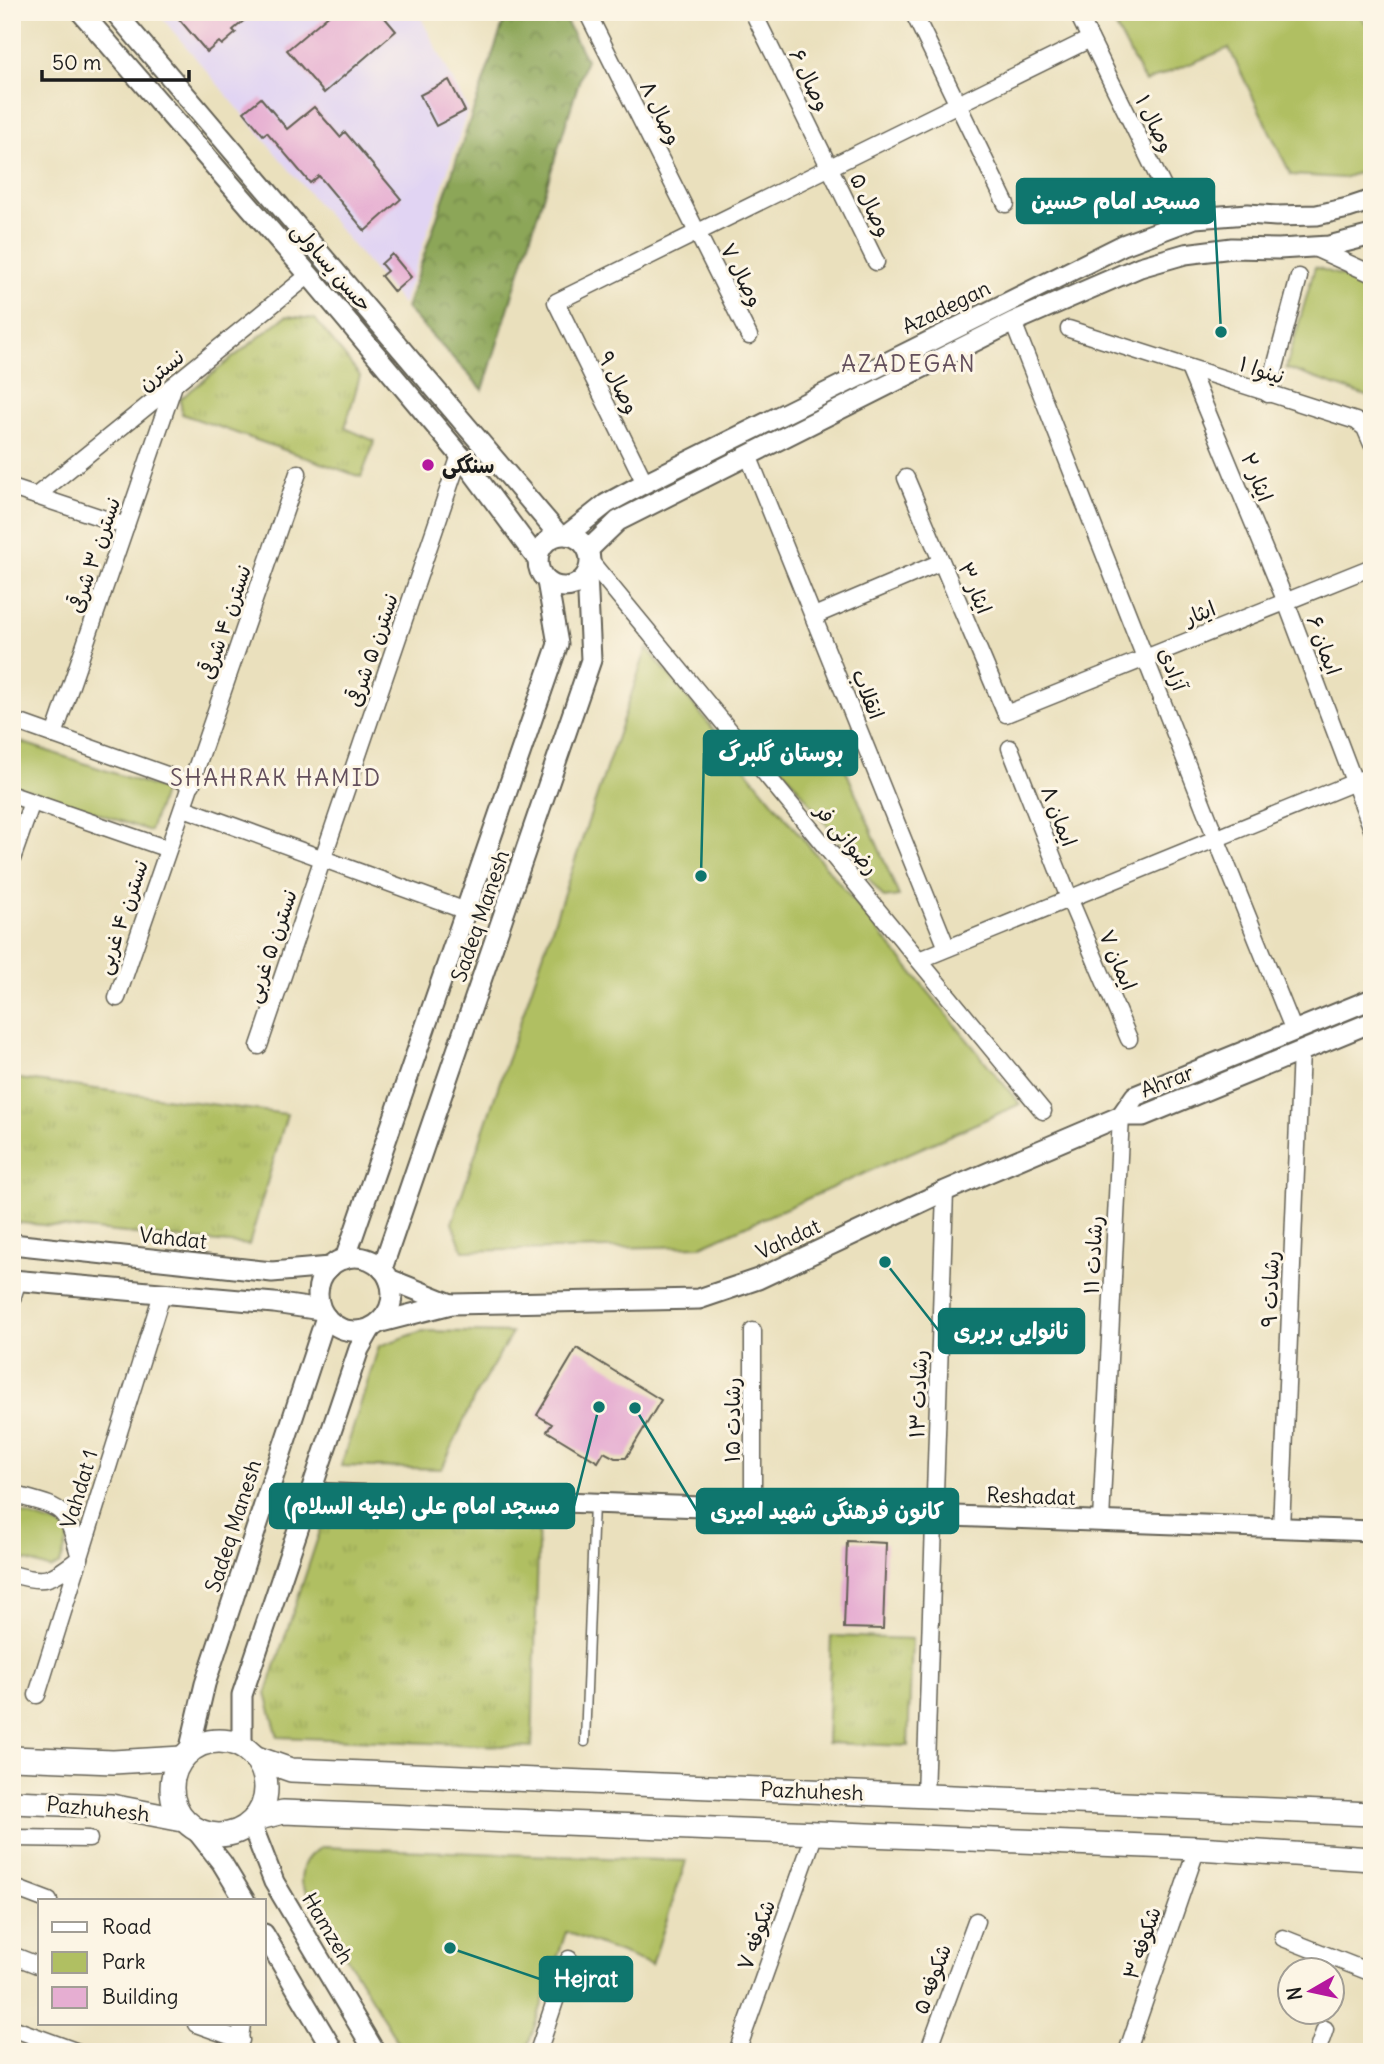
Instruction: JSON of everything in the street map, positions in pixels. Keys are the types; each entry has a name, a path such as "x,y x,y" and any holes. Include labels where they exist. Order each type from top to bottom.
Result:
{"main road":[{"path":"209,1741 226,1741 248,1752 263,1771 266,1788 263,1804 253,1821 228,1835 211,1836 189,1825 174,1805 171,1789 174,1773 186,1755 209,1741"},
{"name":"Pazhuhesh","path":"248,1752 291,1770 1372,1814"},
{"name":"Pazhuhesh","path":"12,1758 113,1762 186,1755"},
{"name":"Pazhuhesh","path":"12,1802 111,1806 189,1825"},
{"name":"Pazhuhesh","path":"253,1821 283,1812 1197,1847 1372,1859"}],"street":[{"name":"حسن یساولی","path":"80,12 309,275 460,455 538,560"},
{"name":"حسن یساولی","path":"115,12 563,535"},
{"name":"وصال ۸","path":"587,12 696,233"},
{"name":"وصال ۶","path":"753,12 829,167"},
{"path":"913,12 1006,204"},
{"name":"وصال ۱","path":"1077,12 1167,195 1195,218"},
{"path":"696,233 1090,39"},
{"name":"وصال ۵","path":"829,167 876,262"},
{"name":"Azadegan","path":"563,535 606,504 645,483 1124,245 1195,218 1248,214 1317,215 1372,200"},
{"name":"وصال ۹","path":"645,483 556,302 696,233"},
{"name":"وصال ۷","path":"696,233 749,337"},
{"name":"Azadegan","path":"589,562 618,521 1013,323 1140,267 1185,254 1232,248 1329,246 1372,235"},
{"path":"1312,247 1372,274"},
{"name":"نسترن","path":"36,496 173,388 309,275"},
{"path":"1268,394 1299,277"},
{"name":"آزادی","path":"1013,323 1294,1031"},
{"name":"نینوا ۱","path":"1069,329 1361,424 1372,444"},
{"name":"ایثار ۲","path":"1189,368 1286,602"},
{"name":"نسترن ۳ شرقی","path":"54,736 173,388"},
{"name":"نسترن ۵ شرقی","path":"324,859 460,455"},
{"name":"انقلاب","path":"748,455 947,948"},
{"name":"نسترن ۴ شرقی","path":"184,808 298,473"},
{"name":"ایثار ۳","path":"906,478 1006,714"},
{"path":"12,488 126,526"},
{"path":"563,535 580,540 589,562 577,585 569,587 561,587 547,581 542,575 538,560 539,551 544,544 563,535"},
{"name":"رضوانی فر","path":"589,562 1043,1111"},
{"name":"Sadeq Manesh","path":"386,1274 591,660 589,562"},
{"path":"814,616 941,562"},
{"name":"ایثار","path":"1006,714 1372,567"},
{"name":"Sadeq Manesh","path":"337,1263 466,911 558,644 547,581"},
{"name":"ایمان ۶","path":"1286,602 1372,829"},
{"path":"12,720 192,784"},
{"name":"ایمان ۸","path":"1010,748 1069,898"},
{"path":"919,960 1372,775"},
{"path":"12,795 168,849"},
{"path":"12,859 32,802"},
{"path":"184,808 466,911"},
{"name":"نسترن ۴ غربی","path":"117,998 184,808"},
{"name":"نسترن ۵ غربی","path":"259,1046 324,859"},
{"name":"ایمان ۷","path":"1069,898 1129,1039"},
{"name":"Ahrar","path":"1121,1116 1135,1096 1372,999"},
{"name":"Ahrar","path":"1121,1116 1143,1116 1372,1023"},
{"name":"رشادت ۹","path":"1281,1528 1301,1051"},
{"name":"Vahdat","path":"376,1325 452,1304 699,1299 758,1279 945,1191 1121,1116"},
{"name":"رشادت ۱۱","path":"1101,1521 1121,1116"},
{"name":"رشادت ۱۳","path":"925,1796 945,1191"},
{"name":"Vahdat","path":"12,1244 272,1272 337,1263"},
{"path":"248,1752 242,1695 359,1349 388,1312 392,1301 392,1290 386,1274 373,1261 362,1257 337,1263 322,1276 318,1287 318,1299 324,1314 337,1327 348,1331 376,1325"},
{"name":"Vahdat","path":"386,1274 452,1304"},
{"path":"14,1286 274,1303 324,1314"},
{"name":"Vahdat 1","path":"37,1695 162,1294"},
{"name":"Sadeq Manesh","path":"186,1755 208,1674 324,1314"},
{"name":"رشادت ۱۵","path":"753,1331 753,1509"},
{"name":"Reshadat","path":"310,1493 1372,1531"},
{"path":"12,1494 56,1507 70,1521 80,1558 56,1575 36,1581 12,1574"},
{"name":"Hamzeh","path":"253,1821 274,1882 374,2052"},
{"path":"189,1825 222,1863 244,1899"},
{"name":"شکوفه ۷","path":"737,2052 815,1833"},
{"path":"12,1838 89,1839"},
{"name":"شکوفه ۳","path":"1126,2052 1197,1847"},
{"path":"222,1863 231,1899"},
{"path":"12,1887 44,1899"},
{"name":"شکوفه ۵","path":"928,2052 976,1922"},
{"path":"266,1937 334,2052"},
{"path":"1283,1938 1372,1972"},
{"path":"12,1955 38,1965"},
{"path":"538,2052 569,1959"},
{"path":"198,2025 239,2046 242,2025"},
{"path":"12,2028 56,2048 78,2052"},
{"path":"1317,2052 1325,2029"}],"lane":[{"path":"585,1742 594,1503"}],"shaded area":[{"path":"157,12 332,12 287,50 323,93 396,32 380,12 418,12 468,110 403,305"}],"green space":[{"path":"507,12 561,12 586,59 483,390 406,308"},
{"path":"1108,12 1357,12 1372,30 1372,168 1343,178 1291,175 1229,48 1145,82"},
{"path":"1315,267 1372,286 1372,398 1286,368"},
{"path":"286,316 315,319 360,376 345,428 375,441 361,477 182,414 180,399"},
{"path":"647,648 1020,1104 701,1246 463,1251 452,1223"},
{"path":"829,730 899,896 884,898 770,752"},
{"path":"12,739 164,790 150,831 12,784"},
{"path":"12,1078 287,1114 249,1245 12,1222"},
{"path":"422,1331 512,1333 475,1396 442,1469 341,1466 379,1346"},
{"path":"12,1510 64,1527 69,1537 60,1564 51,1569 12,1556"},
{"path":"327,1510 539,1519 532,1747 278,1737 266,1694"},
{"path":"831,1636 912,1639 908,1746 827,1743"},
{"path":"323,1847 686,1861 652,1965 566,1932 526,2052 404,2052 301,1883 306,1861 312,1853"}],"building":[{"path":"173,12 254,12 233,30 236,33 222,45 219,42 207,52"},
{"path":"332,12 380,12 396,31 324,93 287,50"},
{"path":"449,80 465,111 436,126 420,95"},
{"path":"261,98 287,129 314,107 340,137 345,132 401,199 365,231 319,176 310,183 267,132 263,135 244,112"},
{"path":"392,254 411,277 394,292 381,276 387,271 381,264"},
{"path":"577,1348 661,1400 626,1458 615,1458 604,1452 598,1462 547,1431 552,1424 537,1415"},
{"path":"847,1541 886,1543 883,1629 844,1628"}],"place":[{"name":"مسجد امام حسین","path":"1221,332"},
{"name":"سنگکی","path":"428,465"},
{"name":"بوستان گلبرگ","path":"701,876"},
{"name":"نانوایی بربری","path":"885,1262"},
{"name":"مسجد امام علی (علیه السلام)","path":"599,1407"},
{"name":"کانون فرهنگی شهید امیری","path":"635,1408"},
{"name":"Hejrat","path":"450,1948"}],"district":[{"name":"AZADEGAN","path":"909,363"},
{"name":"SHAHRAK HAMID","path":"276,777"}]}
